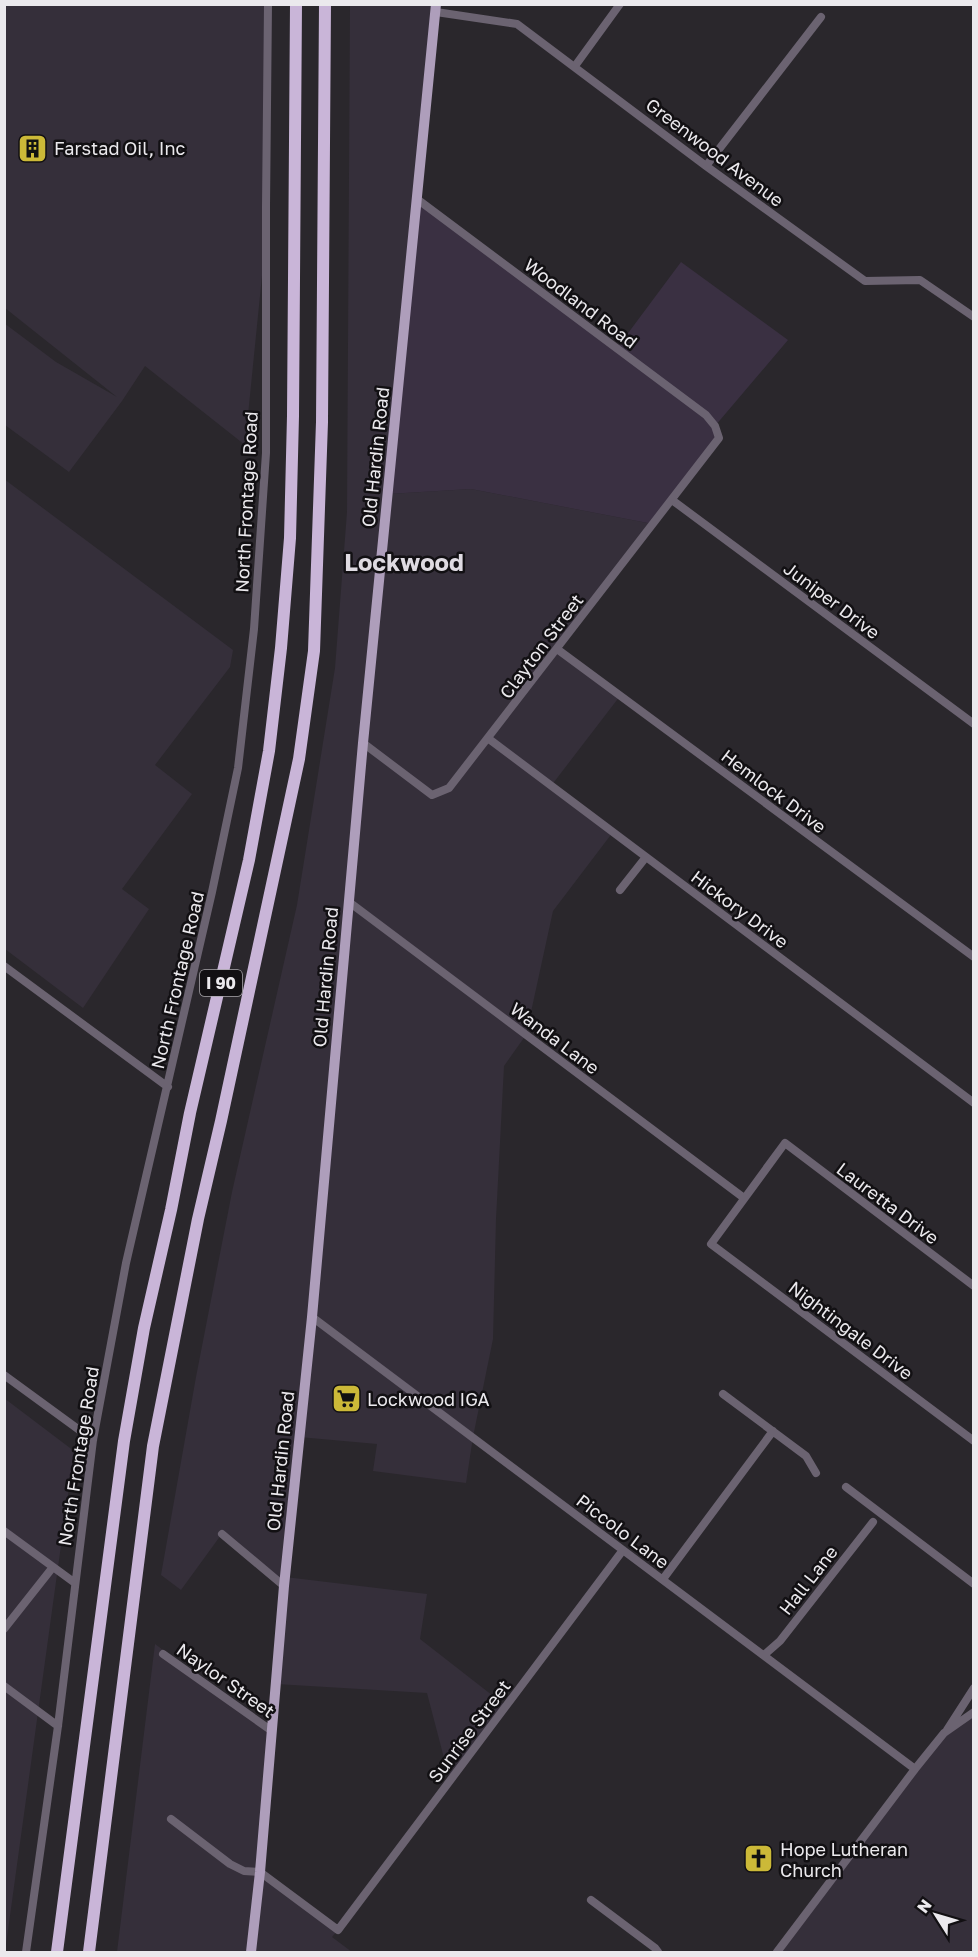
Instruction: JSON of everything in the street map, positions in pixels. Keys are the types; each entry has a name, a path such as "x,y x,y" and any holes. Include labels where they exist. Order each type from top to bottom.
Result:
{"highway":[{"name":"I 90","path":"57,1953 120,1474 144,1328 190,1113 249,860 270,740 281,648 290,538 294,405 296,4"},
{"name":"I 90","path":"89,1953 153,1446 198,1219 299,759 314,651 322,422 325,4"}],"main road":[{"name":"Old Hardin Road","path":"251,1953 284,1586 312,1317 363,743 436,8"}],"street":[{"name":"North Frontage Road","path":"26,1953 58,1726 93,1440 126,1263 168,1087 238,768 254,628 266,453 268,4"},
{"path":"575,66 620,4"},
{"name":"Greenwood Avenue","path":"436,8 517,24 706,166 865,281 920,280 973,315"},
{"path":"706,166 821,17"},
{"name":"Woodland Road","path":"417,199 706,415 715,426 719,438"},
{"name":"Clayton Street","path":"363,743 432,795 449,788 719,438"},
{"name":"Juniper Drive","path":"672,500 974,724"},
{"name":"Hemlock Drive","path":"557,649 974,957"},
{"name":"Hickory Drive","path":"489,739 974,1103"},
{"path":"620,890 646,857"},
{"name":"Wanda Lane","path":"349,902 744,1198"},
{"path":"4,966 168,1087"},
{"name":"Lauretta Drive","path":"744,1198 785,1143 974,1286"},
{"name":"Nightingale Drive","path":"744,1198 711,1244 974,1441"},
{"name":"Piccolo Lane","path":"312,1317 915,1769"},
{"path":"4,1375 93,1440"},
{"path":"723,1394 806,1456 816,1473"},
{"path":"663,1579 773,1431"},
{"path":"846,1487 974,1584"},
{"name":"Hall Lane","path":"764,1655 780,1641 873,1522"},
{"path":"4,1531 75,1583"},
{"path":"222,1534 284,1586"},
{"name":"Sunrise Street","path":"260,1872 338,1930 623,1550"},
{"path":"4,1629 53,1567"},
{"name":"Naylor Street","path":"163,1654 272,1731"},
{"path":"4,1686 58,1726"},
{"path":"777,1953 944,1733 974,1688"},
{"path":"944,1733 974,1712"},
{"path":"171,1820 230,1864 244,1871 260,1872"},
{"path":"591,1900 655,1948 658,1953"}],"shaded area":[{"path":"5,5 268,5 266,236 245,445 145,366 69,472 5,425 4,323 56,362 117,397 5,308"},
{"path":"350,5 436,5 388,494 471,489 653,524 557,648 620,696 551,786 613,832 553,911 526,1035 504,1066 496,1219 493,1339 466,1483 373,1471 377,1444 299,1437 285,1577 427,1594 420,1639 506,1706 450,1781 427,1693 276,1684 284,1586 221,1535 181,1590 161,1575 232,1192 297,905 335,668 347,512"},
{"path":"417,199 617,348 681,262 788,340 715,426 719,438 653,524 471,489 388,494"},
{"path":"4,479 233,650 230,667 155,765 192,794 122,889 149,909 83,1008 5,949"},
{"path":"4,1398 74,1451 5,1952 4,1952"},
{"path":"155,1644 272,1731 260,1872 338,1930 332,1937 352,1952 117,1952"},
{"path":"973,1712 973,1952 776,1952 944,1733"}],"place":[{"name":"Farstad Oil, Inc","path":"33,148"},
{"name":"Lockwood IGA","path":"346,1399"},
{"name":"Hope Lutheran Church","path":"759,1859"}],"district":[{"name":"Lockwood","path":"404,561"}]}
